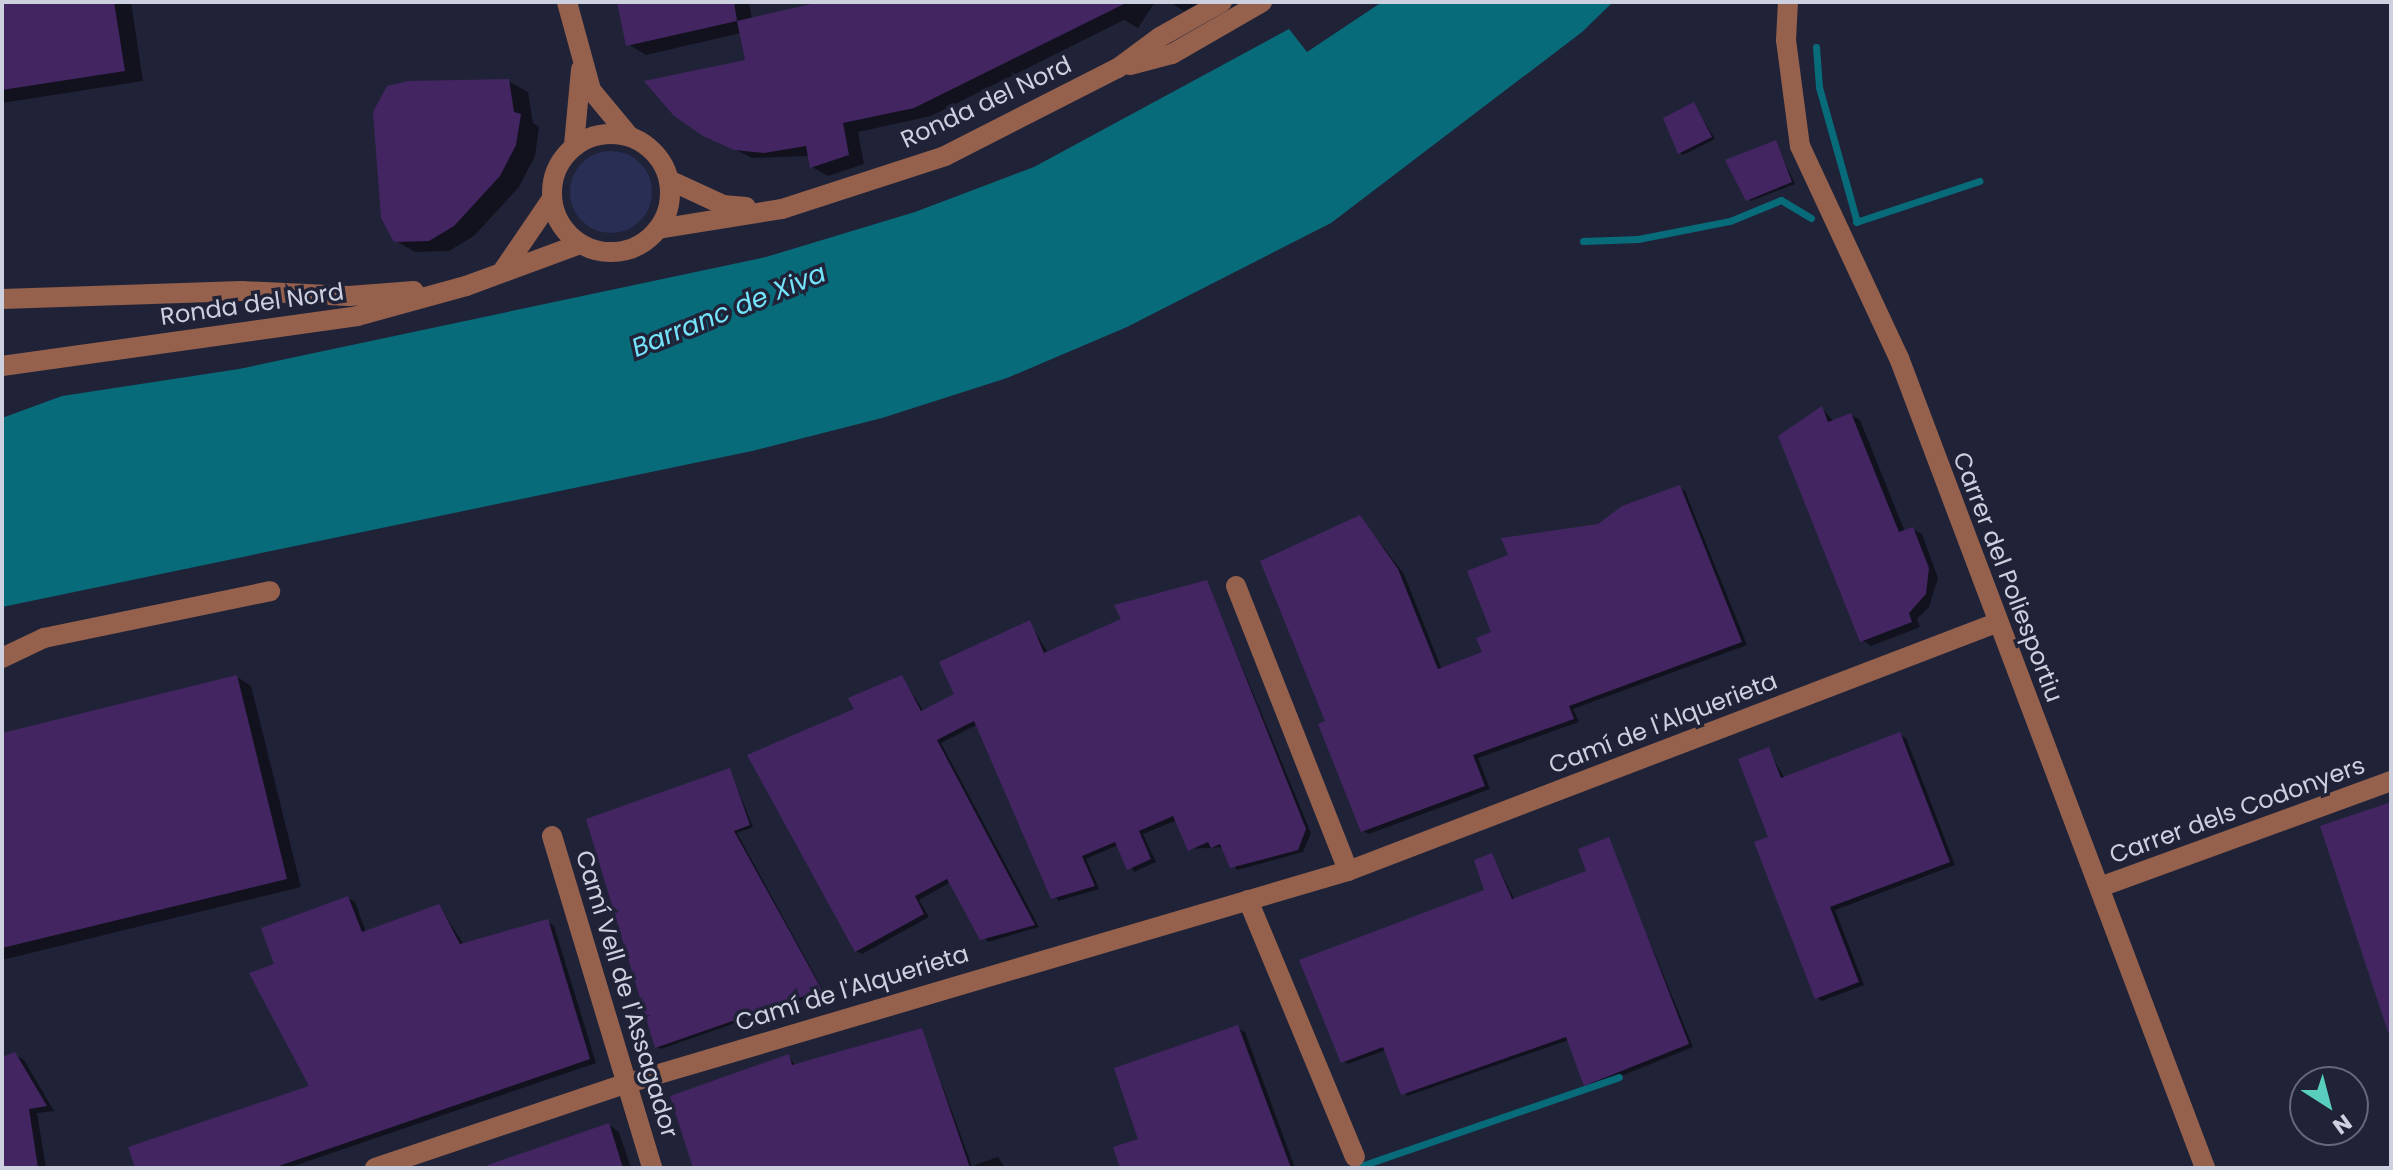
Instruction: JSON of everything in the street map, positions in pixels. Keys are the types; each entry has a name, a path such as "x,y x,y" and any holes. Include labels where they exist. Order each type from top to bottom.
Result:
{"street":[{"path":"504,269 551,200 556,170 574,145 581,69 567,2"},
{"name":"Ronda del Nord","path":"658,229 782,209 945,156 1118,68 1160,37 1222,2"},
{"name":"Ronda del Nord","path":"1118,68 1172,54 1262,2"},
{"name":"Carrer del Poliesportiu","path":"1788,2 1786,40 1800,146 1899,358 1996,623 2100,887 2205,1168"},
{"path":"551,200 561,225 580,244 596,251 630,249 658,229 666,214 669,180 655,153 629,136 608,114 581,69"},
{"path":"574,145 601,135 629,136"},
{"name":"Ronda del Nord","path":"669,180 723,205 782,209"},
{"name":"Ronda del Nord","path":"2,366 357,316 466,286 504,269 580,244"},
{"path":"2,299 242,291 349,296 466,286"},
{"path":"1236,586 1348,871"},
{"path":"2,658 44,638 270,591"},
{"name":"Camí de l'Alquerieta","path":"375,1168 625,1084 1348,871 1996,623"},
{"name":"Carrer dels Codonyers","path":"2100,887 2391,781"},
{"name":"Camí Vell de l'Assagador","path":"552,836 652,1168"},
{"path":"1248,900 1355,1157"}],"shaded area":[{"path":"611,151 627,154 640,163 649,176 652,192 649,208 640,221 627,230 611,233 595,230 582,221 573,208 570,192 573,176 582,163 595,154"}],"water":[{"name":"Barranc de Xiva","path":"1382,2 1613,2 1582,32 1331,223 1127,327 1007,378 882,418 752,451 2,607 2,418 62,396 239,369 766,257 915,212 1034,167 1289,29 1307,52"}],"building":[{"path":"2,2 114,2 125,71 2,90"},
{"path":"617,2 734,2 737,21 626,46"},
{"path":"820,2 1128,2 914,108 843,123 849,155 810,168 806,146 764,153 734,150 703,136 674,116 644,81 745,60 737,21"},
{"path":"509,79 514,112 521,114 516,145 500,176 454,226 429,241 394,242 381,218 373,112 387,86 408,81"},
{"path":"1694,102 1712,137 1678,154 1663,118"},
{"path":"1776,140 1792,182 1746,201 1725,160"},
{"path":"1822,406 1828,422 1851,413 1899,532 1913,527 1929,568 1926,594 1909,613 1912,622 1860,642 1778,436"},
{"path":"1680,485 1742,642 1569,706 1574,719 1473,755 1485,786 1361,832 1318,724 1325,721 1260,561 1360,515 1398,569 1438,669 1482,652 1476,638 1491,632 1467,571 1508,555 1501,538 1598,524 1622,506"},
{"path":"1207,580 1306,829 1298,850 1230,868 1220,844 1211,848 1208,842 1188,851 1173,816 1139,831 1151,859 1127,870 1115,842 1082,856 1095,886 1051,899 974,721 937,740 1035,925 980,940 947,879 915,896 924,914 855,952 747,755 854,709 848,698 902,675 921,711 954,694 939,662 1030,620 1044,653 1121,619 1114,605"},
{"path":"237,675 287,879 2,948 2,733"},
{"path":"1900,732 1950,862 1830,907 1859,982 1815,999 1754,842 1768,837 1738,759 1769,747 1781,778"},
{"path":"730,768 750,825 734,831 822,990 655,1048 586,819"},
{"path":"2391,802 2391,1031 2388,1032 2320,826"},
{"path":"1609,837 1689,1044 1584,1086 1566,1037 1401,1095 1383,1047 1341,1063 1299,960 1484,890 1474,860 1492,853 1512,899 1586,871 1578,849"},
{"path":"348,896 362,932 439,904 460,944 548,919 590,1059 273,1168 135,1168 128,1147 309,1086 249,973 274,964 261,928"},
{"path":"1238,1025 1291,1168 1120,1168 1113,1147 1138,1139 1114,1068"},
{"path":"922,1028 970,1168 693,1168 670,1096 789,1054 792,1065"},
{"path":"15,1052 47,1106 29,1109 38,1168 2,1168 2,1057"},
{"path":"609,1123 623,1168 488,1168 488,1165"}],"waterway":[{"path":"1816,47 1819,87 1857,222"},
{"path":"1856,222 1979,181"},
{"path":"1583,241 1638,239 1730,221 1781,200 1811,218"},
{"path":"1355,1168 1619,1077"}]}
